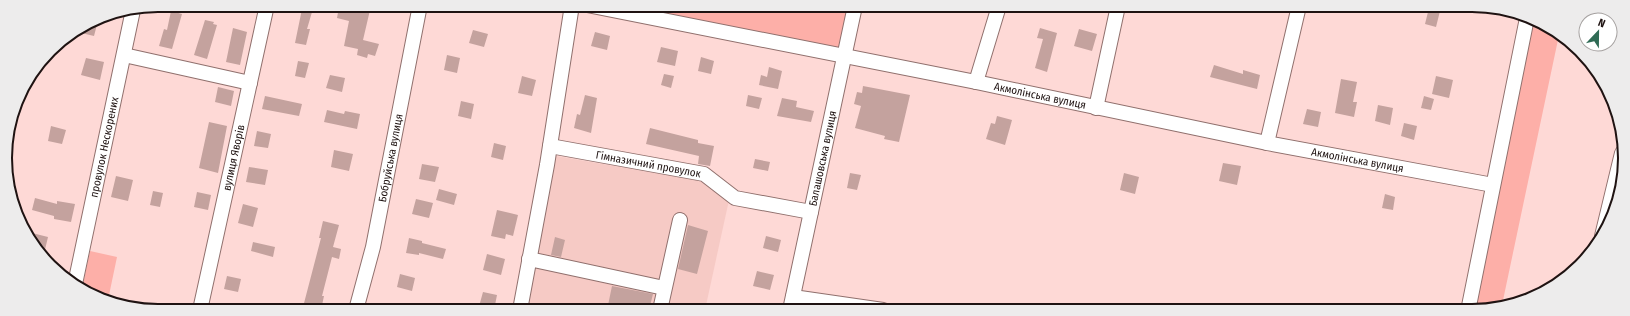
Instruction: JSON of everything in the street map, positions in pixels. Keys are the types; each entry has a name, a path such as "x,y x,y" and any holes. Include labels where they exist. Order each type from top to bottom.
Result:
{"street":[{"name":"вулиця Яворів","path":"201,304 265,12"},
{"name":"Бобруйська вулиця","path":"358,304 373,247 419,12"},
{"path":"521,304 550,146 571,12"},
{"name":"Акмолінська вулиця","path":"622,12 976,82 1267,143 1493,185"},
{"name":"Балашовська вулиця","path":"791,303 854,12"},
{"path":"976,82 997,12"},
{"path":"1096,108 1117,12"},
{"path":"1267,143 1298,12"},
{"name":"провулок Нескорених","path":"76,278 132,15"},
{"path":"1469,304 1525,22"},
{"path":"124,55 250,83"},
{"name":"Гімназичний провулок","path":"550,146 704,174 735,198 811,212"},
{"path":"1608,211 1618,171"},
{"path":"661,304 680,220"},
{"path":"529,260 664,288"},
{"path":"791,303 804,304"}],"shaded area":[{"path":"622,12 854,12 844,57"},
{"path":"1526,22 1537,27 1558,40 1503,300 1482,304 1469,304"},
{"path":"556,156 701,181 729,200 706,304 527,304"},
{"path":"90,251 117,257 109,295 93,289 83,283"}],"building":[{"path":"171,12 182,14 172,49 159,46 164,29 167,30"},
{"path":"301,12 312,12 307,29 310,29 306,45 295,43"},
{"path":"338,12 370,12 363,40 379,44 375,56 368,54 367,58 357,55 358,49 344,46 349,21 337,18"},
{"path":"1428,12 1440,12 1436,27 1425,24"},
{"path":"205,20 214,22 213,24 217,25 207,59 194,55"},
{"path":"97,25 94,36 83,33"},
{"path":"233,28 247,32 240,65 226,62"},
{"path":"1040,28 1057,33 1047,72 1035,68 1043,39 1037,38"},
{"path":"1079,29 1097,34 1092,51 1074,46"},
{"path":"473,30 488,34 484,47 469,43"},
{"path":"595,32 610,36 607,50 591,46"},
{"path":"661,47 678,51 675,66 657,62"},
{"path":"447,55 460,58 457,73 444,70"},
{"path":"701,57 714,61 711,74 698,71"},
{"path":"86,58 104,62 100,80 81,75"},
{"path":"298,61 309,63 305,78 295,76"},
{"path":"1214,65 1243,74 1243,70 1260,75 1257,89 1210,77"},
{"path":"769,67 782,71 778,89 759,85 761,75 767,77"},
{"path":"664,74 674,76 671,88 661,85"},
{"path":"330,75 345,78 342,92 326,88"},
{"path":"522,76 536,80 532,96 518,93"},
{"path":"1436,76 1453,80 1449,98 1432,94"},
{"path":"1341,79 1357,82 1353,102 1357,102 1354,117 1335,113"},
{"path":"863,86 910,95 899,142 884,139 885,136 855,128 861,106 854,104 857,92 862,93"},
{"path":"218,87 234,91 231,106 215,102"},
{"path":"585,95 597,98 591,133 574,128 577,114 580,115"},
{"path":"748,95 762,98 759,109 746,106"},
{"path":"265,96 302,104 299,116 262,109"},
{"path":"1424,96 1434,99 1431,110 1421,108"},
{"path":"782,98 797,101 796,107 814,111 811,122 777,116"},
{"path":"461,101 474,104 471,119 458,116"},
{"path":"1378,105 1393,108 1390,125 1375,121"},
{"path":"1307,109 1321,112 1318,127 1303,124"},
{"path":"327,110 344,114 345,111 360,114 357,129 324,122"},
{"path":"997,116 1012,120 1005,145 986,139 991,123 995,124"},
{"path":"209,122 227,126 218,173 199,168"},
{"path":"1404,123 1417,126 1414,140 1401,136"},
{"path":"51,126 66,130 62,144 48,141"},
{"path":"650,128 698,140 698,143 714,146 710,166 698,164 699,156 646,144"},
{"path":"257,131 271,134 268,148 254,146"},
{"path":"494,143 506,146 503,160 491,157"},
{"path":"334,150 353,154 349,171 331,167"},
{"path":"755,159 770,162 768,171 753,168"},
{"path":"1223,163 1241,166 1237,185 1219,181"},
{"path":"422,164 439,167 435,182 419,179"},
{"path":"249,167 268,170 265,185 246,182"},
{"path":"850,173 861,175 857,190 847,188"},
{"path":"1124,173 1139,177 1135,194 1120,190"},
{"path":"116,176 133,180 128,201 111,197"},
{"path":"439,189 457,194 454,205 436,200"},
{"path":"153,191 163,193 160,207 150,205"},
{"path":"197,192 211,195 208,210 194,207"},
{"path":"1385,194 1395,197 1393,210 1382,208"},
{"path":"35,198 57,204 57,201 75,204 71,222 54,219 54,216 32,210"},
{"path":"416,199 433,203 429,218 412,214"},
{"path":"243,204 258,208 253,227 238,223"},
{"path":"497,210 518,215 513,236 506,234 505,239 491,236"},
{"path":"323,221 339,225 333,247 341,249 339,259 332,257 322,296 324,296 322,304 304,304 321,238 319,238"},
{"path":"688,225 708,231 697,274 678,269"},
{"path":"33,233 48,237 45,250"},
{"path":"766,236 781,240 778,252 763,248"},
{"path":"555,237 565,240 561,257 551,255"},
{"path":"409,238 446,249 443,259 419,253 419,255 406,253"},
{"path":"253,242 275,247 273,257 251,251"},
{"path":"487,254 505,259 501,275 483,270"},
{"path":"757,271 774,275 770,290 753,286"},
{"path":"400,274 415,278 412,291 397,287"},
{"path":"227,276 241,279 238,292 224,289"},
{"path":"612,286 653,294 650,304 608,304"},
{"path":"483,292 497,295 495,304 480,304"}]}
